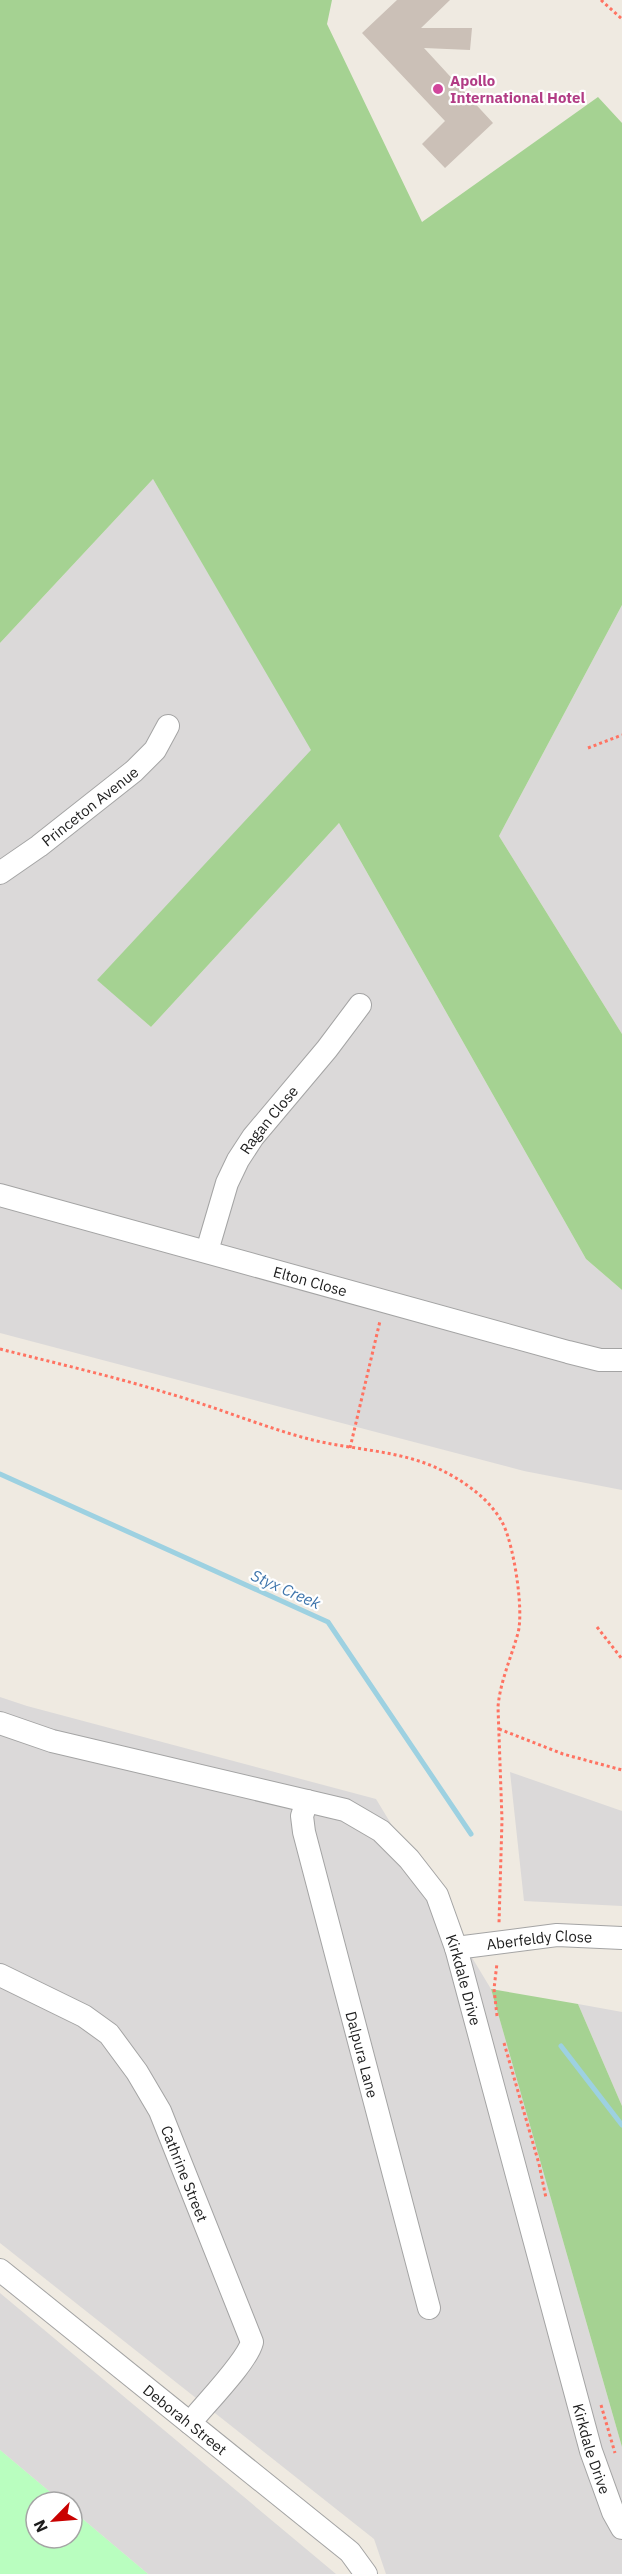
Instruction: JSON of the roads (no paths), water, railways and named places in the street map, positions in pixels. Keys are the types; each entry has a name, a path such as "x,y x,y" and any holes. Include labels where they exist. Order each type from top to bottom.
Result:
{"street":[{"name":"Princeton Avenue","path":"0,873 47,840 134,771 155,750 168,726"},
{"name":"Ragan Close","path":"207,1251 227,1183 238,1160 253,1137 327,1049 360,1005"},
{"name":"Elton Close","path":"0,1195 568,1352 600,1360 622,1360"},
{"name":"Kirkdale Drive","path":"0,1723 52,1740 345,1810 381,1831 409,1859 436,1896 456,1948 591,2451 622,2528"},
{"name":"Dalpura Lane","path":"307,1801 302,1816 304,1832 429,2308"},
{"name":"Aberfeldy Close","path":"456,1948 557,1935 622,1938"},
{"name":"Cathrine Street","path":"0,1975 84,2016 109,2034 137,2072 160,2111 252,2342 251,2349 242,2361 190,2423"},
{"name":"Deborah Street","path":"0,2270 350,2552 366,2574"}],"waterway":[{"name":"Styx Creek","path":"0,1474 328,1622 471,1834"},
{"path":"561,2046 622,2125"}],"place":[{"name":"Apollo International Hotel","path":"438,89"}]}
